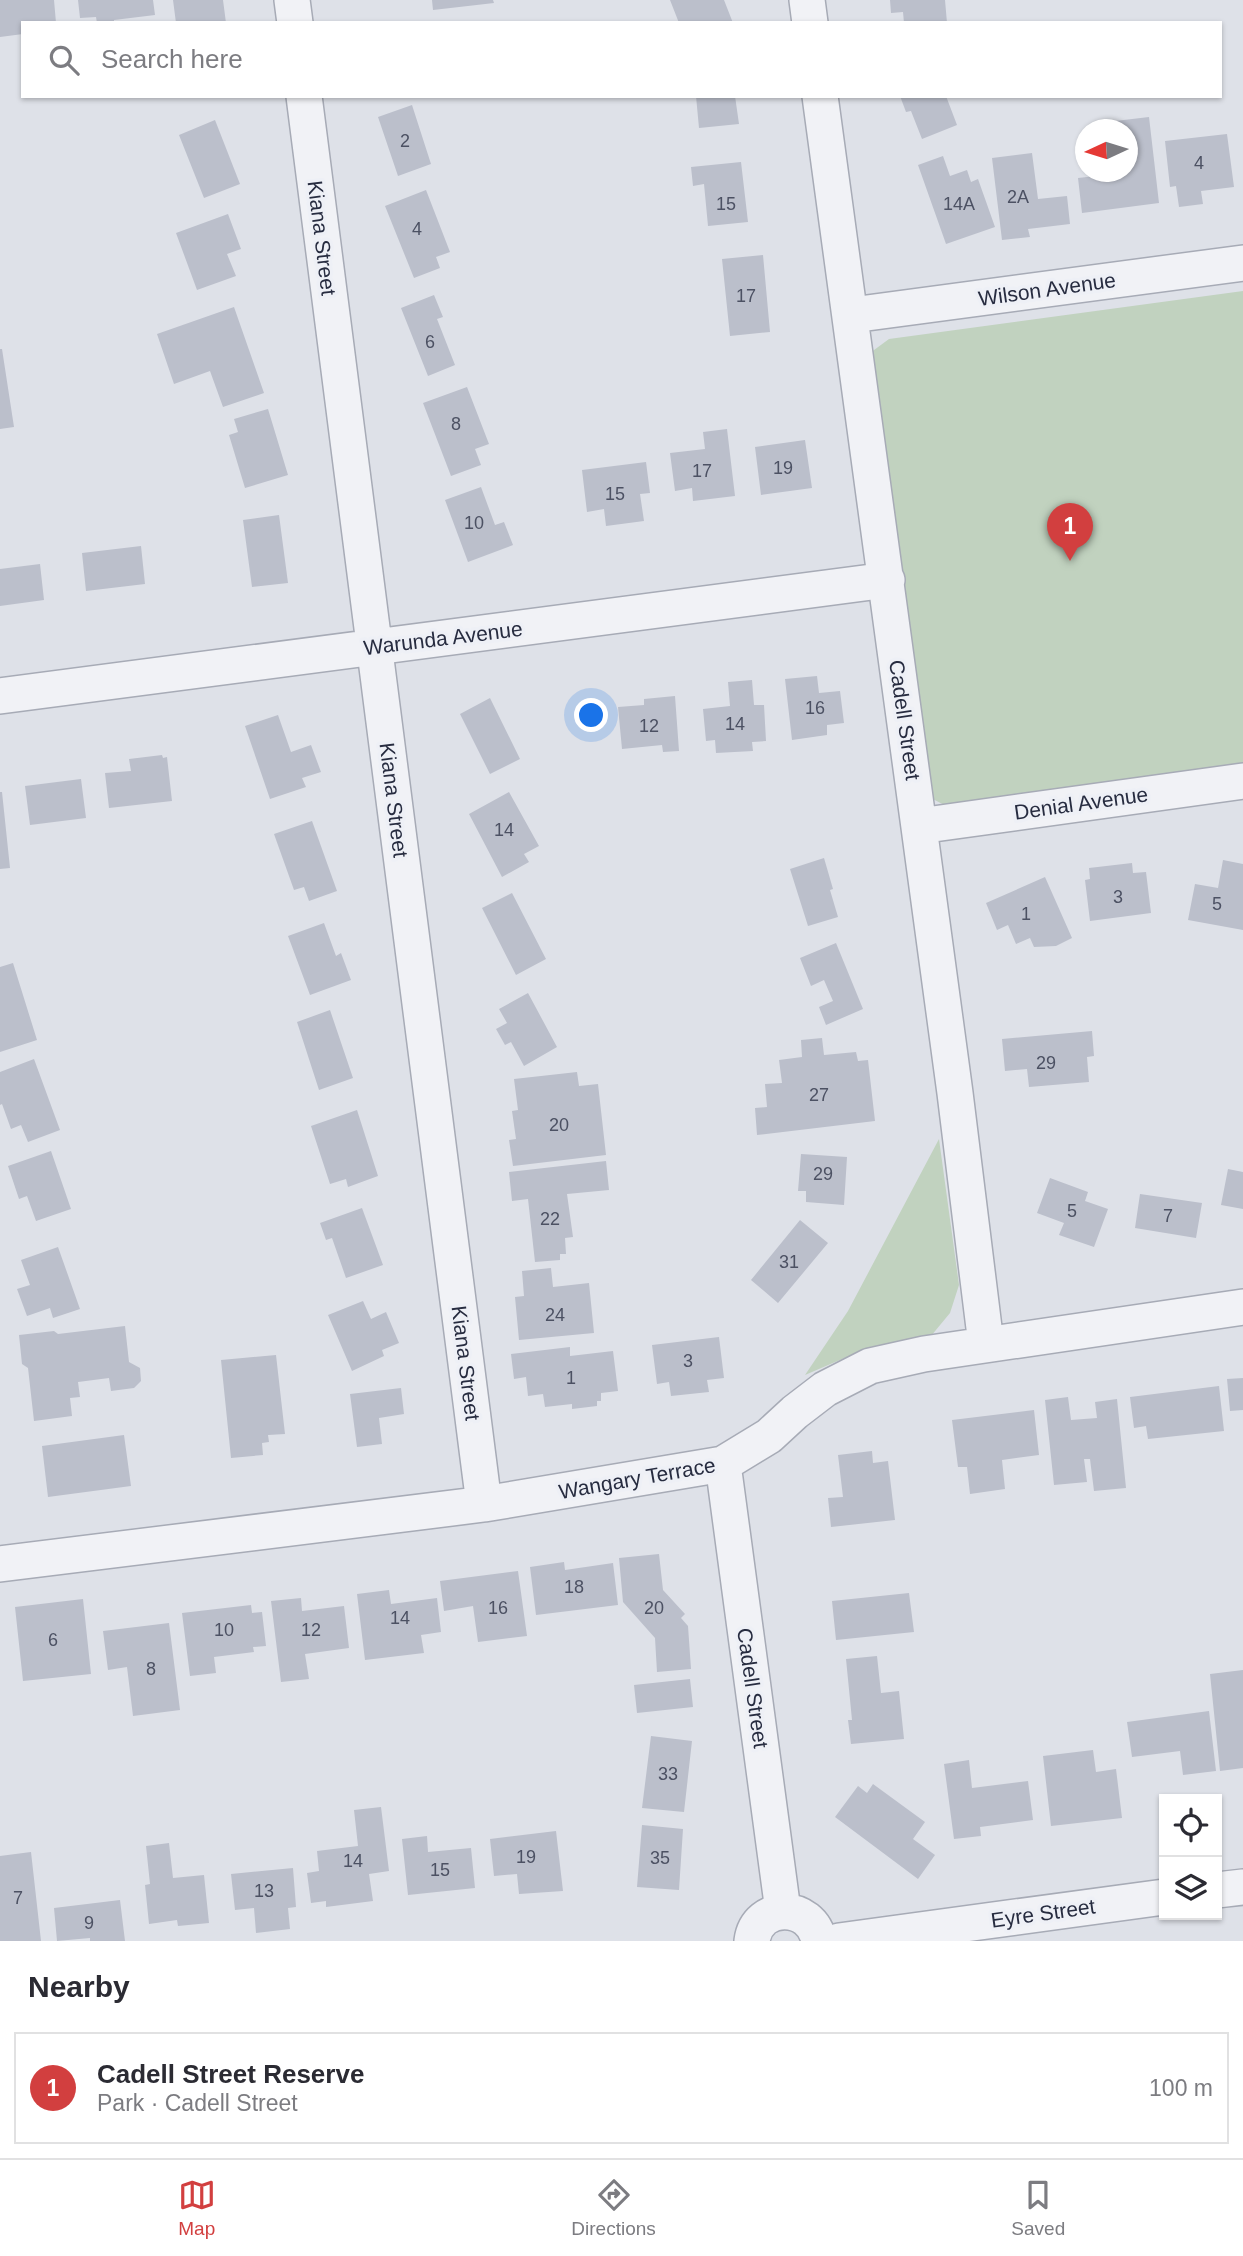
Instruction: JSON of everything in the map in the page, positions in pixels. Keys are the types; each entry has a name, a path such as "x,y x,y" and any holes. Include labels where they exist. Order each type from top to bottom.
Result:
{"street":[{"path":"292,0 295,21"},
{"path":"807,0 810,21"},
{"name":"Kiana Street","path":"304,98 484,1504"},
{"name":"Cadell Street","path":"821,98 955,1093 986,1344"},
{"name":"Wilson Avenue","path":"852,315 1243,263"},
{"name":"Warunda Avenue","path":"0,696 887,580"},
{"name":"Denial Avenue","path":"919,826 1243,780"},
{"name":"Wangary Terrace","path":"0,1564 484,1504 723,1464 769,1436 825,1388 870,1366 986,1344 1243,1307"},
{"name":"Cadell Street","path":"723,1464 783,1912"},
{"path":"1222,1889 1243,1887"},
{"name":"Eyre Street","path":"839,1941 1159,1898"},
{"path":"752,1941 760,1923 770,1915 783,1912 792,1912 809,1920 819,1941"}],"green space":[{"path":"1243,291 1243,770 954,810 927,796 870,353 889,339"},
{"path":"939,1139 959,1285 950,1313 931,1336 870,1347 805,1375 848,1311"}],"building":[{"path":"0,0 54,0 56,21 21,21 21,34 0,37"},
{"path":"78,0 153,0 155,15 114,21 97,21 96,17 80,18"},
{"path":"173,0 223,0 226,21 176,21"},
{"path":"432,0 493,0 494,3 433,10"},
{"path":"670,0 724,0 732,21 678,21"},
{"path":"890,0 945,0 947,21 904,21 903,12 891,13"},
{"path":"696,98 735,98 739,124 699,128"},
{"path":"901,98 947,98 957,125 922,139 911,111 906,112"},
{"path":"412,105 431,164 398,176 378,117"},
{"path":"1149,117 1159,203 1082,213 1078,182 1138,182 1138,119 1132,119"},
{"path":"215,120 240,184 204,198 179,135"},
{"path":"1227,134 1234,187 1201,191 1203,204 1179,207 1176,186 1170,187 1165,141"},
{"path":"1032,153 1038,199 1067,196 1070,224 1028,229 1030,237 1002,240 992,158"},
{"path":"943,156 950,176 967,170 971,182 978,179 995,227 946,244 918,165"},
{"path":"741,162 748,222 708,226 704,184 693,186 691,167"},
{"path":"426,190 450,252 436,257 440,268 414,278 385,206"},
{"path":"228,214 241,249 227,254 236,276 197,290 176,233"},
{"path":"763,255 770,332 730,336 722,259"},
{"path":"434,295 443,317 437,319 455,365 428,376 401,308"},
{"path":"234,307 264,393 223,407 210,371 174,384 157,334"},
{"path":"0,349 14,427 0,429"},
{"path":"467,387 489,444 475,449 481,465 451,476 423,403"},
{"path":"268,409 288,475 245,488 229,435 238,432 234,419"},
{"path":"727,429 735,496 693,501 692,488 675,491 670,453 705,449 703,432"},
{"path":"805,440 812,488 761,495 755,447"},
{"path":"646,462 650,493 640,494 644,521 606,526 604,509 587,512 582,470"},
{"path":"481,487 495,525 504,522 513,545 468,562 445,500"},
{"path":"279,515 288,583 252,587 243,520"},
{"path":"141,546 145,584 86,591 82,553"},
{"path":"40,564 44,600 0,606 0,569"},
{"path":"817,676 819,693 840,691 844,723 827,725 827,735 792,740 785,679"},
{"path":"752,680 754,705 764,705 766,741 752,742 753,751 716,753 715,740 706,741 703,709 730,706 728,682"},
{"path":"675,696 679,751 663,752 662,745 622,749 618,707 644,705 644,699"},
{"path":"490,698 520,759 490,774 460,714"},
{"path":"278,715 291,752 311,745 321,772 302,778 306,787 270,799 245,726"},
{"path":"162,755 163,758 167,757 172,801 109,808 105,773 131,771 129,759"},
{"path":"81,779 86,818 30,825 25,786"},
{"path":"0,792 10,868 0,869"},
{"path":"509,792 539,846 524,854 529,862 502,877 469,814"},
{"path":"312,821 337,891 309,901 304,887 294,890 274,834"},
{"path":"824,858 838,917 808,926 790,869"},
{"path":"1223,860 1243,864 1243,930 1188,920 1195,884 1218,888"},
{"path":"1132,863 1133,873 1146,872 1151,913 1090,921 1085,880 1090,879 1089,868"},
{"path":"1045,877 1072,938 1056,946 1034,947 1030,938 1016,944 1008,925 997,930 986,903"},
{"path":"512,893 546,959 516,975 482,908"},
{"path":"324,923 336,956 341,953 351,980 310,995 288,936"},
{"path":"836,943 863,1009 826,1025 819,1007 833,1001 824,980 811,986 800,958"},
{"path":"13,963 37,1040 0,1052 0,967"},
{"path":"528,993 557,1047 524,1066 511,1042 505,1045 496,1029 507,1023 499,1009"},
{"path":"330,1010 353,1078 319,1090 297,1022"},
{"path":"1092,1031 1094,1056 1087,1057 1089,1082 1029,1087 1027,1069 1005,1071 1002,1039"},
{"path":"822,1038 824,1055 856,1052 858,1061 868,1060 875,1121 757,1135 755,1108 767,1107 765,1084 782,1083 779,1060 802,1057 801,1040"},
{"path":"34,1059 60,1130 28,1142 21,1125 11,1129 2,1104 0,1105 0,1072"},
{"path":"577,1072 579,1086 598,1084 606,1155 513,1166 509,1140 516,1139 512,1111 518,1110 514,1079"},
{"path":"357,1110 378,1176 348,1187 346,1179 330,1184 311,1126"},
{"path":"51,1151 71,1209 36,1221 27,1196 19,1199 8,1166"},
{"path":"801,1154 847,1157 844,1205 806,1202 806,1191 798,1191"},
{"path":"606,1161 609,1190 567,1194 573,1237 565,1238 566,1254 560,1254 560,1260 535,1262 528,1199 512,1201 509,1172"},
{"path":"1228,1169 1243,1172 1243,1209 1221,1205"},
{"path":"1050,1178 1088,1192 1085,1201 1108,1209 1094,1247 1059,1235 1064,1223 1037,1213"},
{"path":"1140,1194 1202,1203 1196,1238 1135,1228"},
{"path":"362,1208 383,1265 346,1278 332,1238 326,1240 320,1223"},
{"path":"800,1220 828,1243 778,1303 751,1280"},
{"path":"58,1247 80,1309 53,1318 50,1308 27,1316 17,1289 30,1285 21,1260"},
{"path":"551,1268 553,1287 589,1283 594,1333 519,1340 515,1297 524,1296 522,1271"},
{"path":"363,1301 371,1319 386,1312 399,1343 382,1350 384,1356 352,1371 328,1315"},
{"path":"125,1326 129,1362 140,1368 141,1381 134,1388 111,1391 109,1378 78,1382 80,1397 70,1398 72,1416 34,1421 28,1368 22,1364 19,1335 54,1331 58,1334"},
{"path":"719,1337 724,1378 707,1380 709,1392 671,1396 669,1382 657,1384 652,1345"},
{"path":"570,1347 570,1356 613,1351 618,1391 601,1393 601,1401 597,1401 597,1406 572,1409 572,1404 545,1407 543,1394 528,1396 526,1377 514,1379 511,1354"},
{"path":"276,1355 285,1434 268,1435 269,1442 262,1443 263,1455 231,1458 221,1360"},
{"path":"1243,1378 1243,1410 1230,1411 1227,1379"},
{"path":"1219,1386 1224,1431 1148,1439 1146,1426 1134,1428 1130,1397"},
{"path":"401,1388 404,1414 379,1418 382,1444 357,1447 350,1394"},
{"path":"1068,1397 1071,1420 1097,1418 1095,1402 1117,1399 1126,1488 1094,1491 1090,1459 1084,1459 1087,1482 1054,1485 1045,1400"},
{"path":"1034,1410 1039,1455 1002,1460 1005,1489 970,1494 967,1467 958,1467 952,1420"},
{"path":"124,1435 131,1486 48,1497 42,1446"},
{"path":"872,1451 873,1463 888,1461 895,1520 831,1527 828,1498 843,1497 838,1455"},
{"path":"659,1554 663,1590 685,1614 681,1618 688,1626 691,1669 657,1672 655,1638 623,1602 619,1558"},
{"path":"564,1562 565,1570 613,1563 618,1605 536,1615 530,1567"},
{"path":"518,1571 527,1636 478,1642 473,1606 444,1611 440,1581"},
{"path":"389,1590 391,1604 437,1598 441,1632 421,1635 424,1653 365,1660 357,1594"},
{"path":"909,1593 914,1632 836,1640 832,1601"},
{"path":"301,1598 302,1611 344,1606 349,1648 305,1654 309,1679 281,1682 271,1601"},
{"path":"83,1599 91,1674 23,1681 15,1607"},
{"path":"251,1605 252,1613 262,1612 266,1646 253,1647 254,1652 214,1657 216,1673 190,1676 182,1613"},
{"path":"169,1623 180,1710 133,1716 127,1667 108,1670 103,1631"},
{"path":"877,1656 881,1693 899,1691 904,1739 851,1744 848,1720 852,1720 846,1659"},
{"path":"1243,1670 1243,1768 1220,1771 1210,1674"},
{"path":"690,1679 693,1707 637,1713 634,1685"},
{"path":"1209,1711 1216,1771 1183,1775 1180,1751 1132,1757 1127,1722"},
{"path":"651,1736 692,1741 684,1812 642,1808"},
{"path":"1093,1750 1096,1772 1116,1769 1122,1818 1051,1826 1043,1756"},
{"path":"969,1760 972,1788 1028,1781 1033,1820 980,1827 981,1836 954,1839 944,1764"},
{"path":"873,1784 925,1822 913,1839 935,1855 918,1879 835,1817 858,1786 867,1793"},
{"path":"381,1807 389,1871 369,1874 373,1901 326,1907 326,1901 311,1903 307,1873 319,1871 317,1851 358,1846 354,1810"},
{"path":"642,1825 683,1829 679,1890 637,1887"},
{"path":"556,1831 563,1891 519,1894 517,1874 494,1876 490,1839"},
{"path":"427,1836 428,1852 471,1848 475,1888 408,1895 402,1839"},
{"path":"169,1843 173,1878 204,1875 209,1923 178,1926 177,1920 149,1924 145,1885 150,1884 146,1846"},
{"path":"31,1852 41,1941 0,1941 0,1856"},
{"path":"293,1868 296,1907 288,1908 290,1929 256,1933 254,1908 235,1910 231,1874"},
{"path":"120,1900 125,1941 90,1941 90,1938 57,1941 54,1908"}],"place":[{"name":"Cadell Street Reserve","path":"1070,561"}]}
